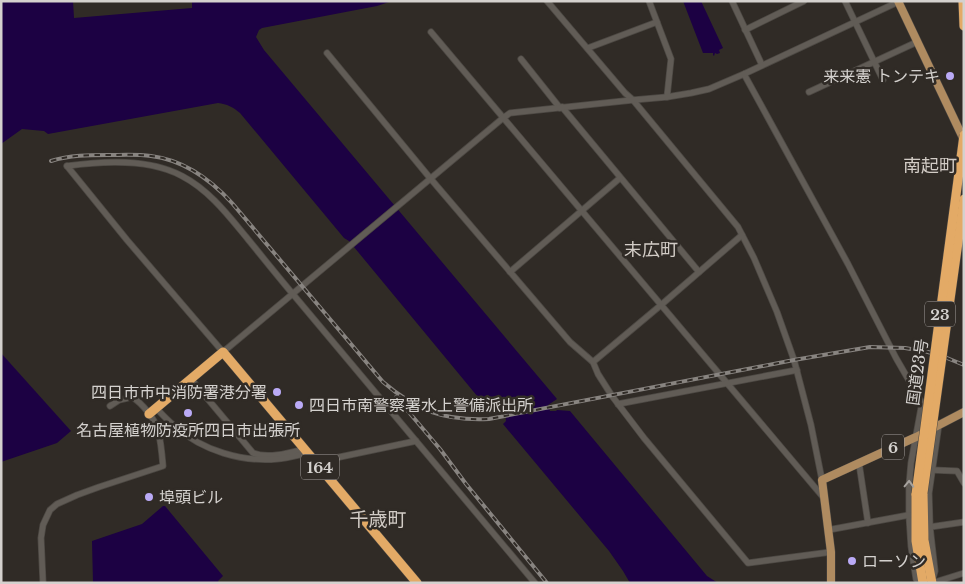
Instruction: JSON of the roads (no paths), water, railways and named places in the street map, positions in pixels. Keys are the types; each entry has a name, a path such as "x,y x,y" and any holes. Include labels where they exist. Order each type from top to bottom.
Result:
{"highway":[{"path":"963,1 964,26"},
{"name":"国道23号","path":"921,583 916,540 919,493 964,135"},
{"name":"国道23号","path":"932,583 924,540 919,493 964,199"},
{"path":"153,411 223,352"},
{"name":"164","path":"223,352 417,583"}],"main road":[{"path":"899,2 964,140"},
{"name":"6","path":"822,480 916,437 964,412"},
{"path":"822,480 831,552 831,583"}],"street":[{"path":"547,1 738,227 754,258 788,340 811,424 822,480"},
{"path":"649,1 671,59 667,97"},
{"path":"732,1 762,65"},
{"path":"745,30 804,1"},
{"path":"845,1 883,80"},
{"path":"535,583 293,294 219,205 208,194 182,176 155,166 140,163 67,166 127,240 223,352 293,294 430,178 510,113 667,97 709,89 899,2"},
{"path":"588,48 657,22"},
{"path":"431,32 823,497"},
{"path":"809,92 917,42"},
{"path":"327,54 570,342 593,362 598,374 618,404 644,438 748,563 831,552"},
{"path":"521,59 699,272"},
{"path":"744,74 922,403 911,462 909,486 911,546 916,579 921,583"},
{"path":"510,272 620,178"},
{"path":"593,362 742,236"},
{"path":"618,404 797,370"},
{"path":"191,379 252,453 277,455 306,451"},
{"path":"110,406 118,400 132,397 190,437 225,454 258,460 279,459 306,451"},
{"path":"43,583 43,525 50,510 57,504 91,490 164,466 153,411"},
{"path":"932,583 935,571 930,527 929,493 940,424"},
{"path":"316,462 416,441"},
{"path":"859,463 868,523"},
{"path":"932,470 957,471 964,468"},
{"path":"957,471 964,483"},
{"path":"828,530 909,515"},
{"path":"930,527 964,522"},
{"path":"932,583 964,573"}],"railway":[{"path":"51,161 87,155 146,155 163,158 196,172 215,186 232,203 383,382 395,392 420,407 445,416 489,419 870,347 905,348 928,352 964,365"},
{"path":"396,397 547,583"}],"place":[{"name":"来来憲 トンテキ","path":"950,76"},
{"name":"四日市市中消防署港分署","path":"277,392"},
{"name":"四日市南警察署水上警備派出所","path":"299,405"},
{"name":"名古屋植物防疫所四日市出張所","path":"188,413"},
{"name":"埠頭ビル","path":"149,497"},
{"name":"ローソン","path":"852,561"}],"district":[{"name":"南起町","path":"930,166"},
{"name":"末広町","path":"651,250"},
{"name":"千歳町","path":"378,519"}]}
